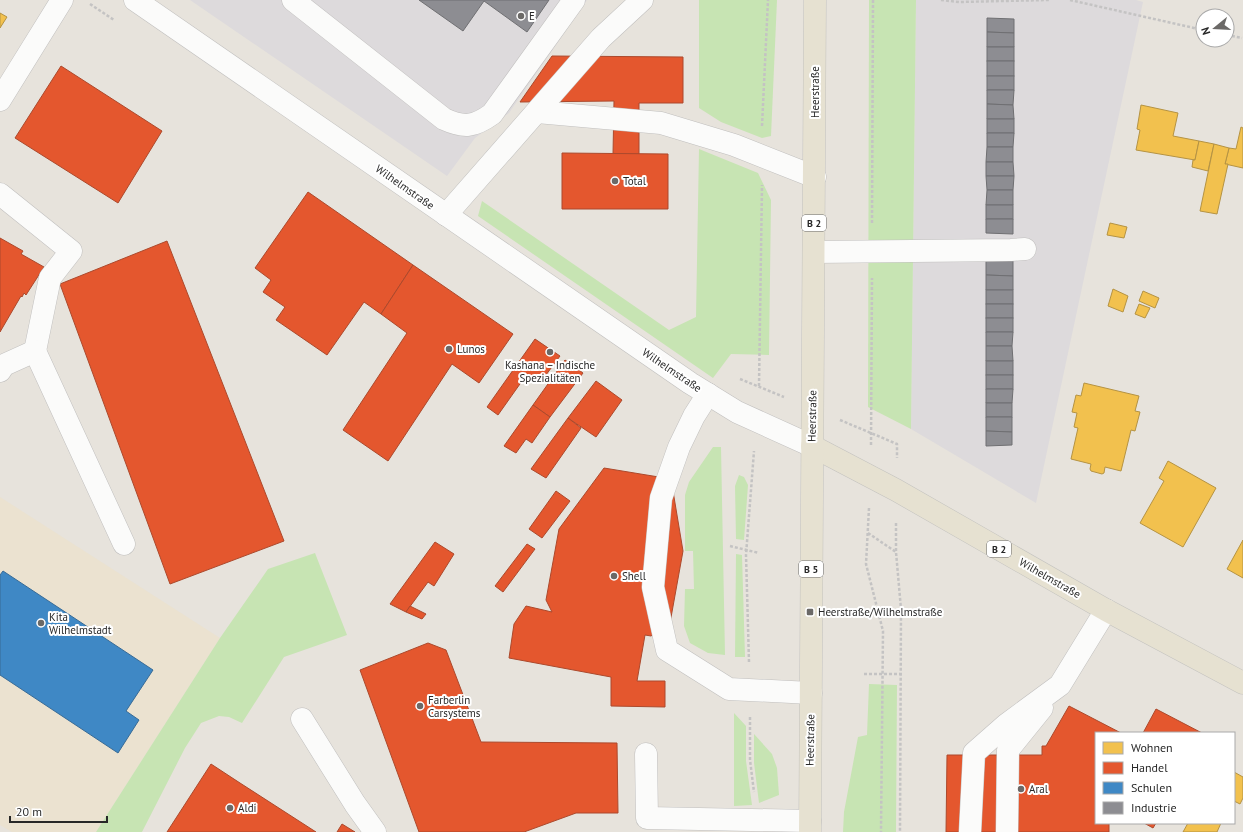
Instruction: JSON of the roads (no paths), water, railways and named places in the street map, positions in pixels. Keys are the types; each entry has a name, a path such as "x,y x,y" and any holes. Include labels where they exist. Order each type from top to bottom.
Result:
{"main road":[{"name":"Heerstraße","path":"810,826 810,612 815,177 815,0"},
{"name":"Wilhelmstraße","path":"812,446 896,490 1106,610 1243,683"}],"street":[{"path":"0,100 62,0"},
{"name":"Wilhelmstraße","path":"135,0 690,383 737,412 812,446"},
{"path":"293,0 444,119 456,124 470,125 482,121 492,114 574,0"},
{"path":"446,215 601,38 642,0"},
{"path":"537,112 661,123 734,145 815,177"},
{"path":"0,194 71,251 50,278 34,351 124,544"},
{"path":"814,252 1025,249"},
{"path":"0,372 4,365 34,351"},
{"path":"708,394 694,416 679,447 661,498 653,587 667,650 730,689 811,693"},
{"path":"1007,832 1008,750 1060,685 1106,610"},
{"path":"970,832 974,753 1008,724 1060,685"},
{"path":"302,719 355,804 375,832"},
{"path":"646,754 647,818 756,820 810,826"}],"place":[{"name":"E","path":"521,16"},
{"name":"Total","path":"615,181"},
{"name":"Lunos","path":"449,349"},
{"name":"Kashana – Indische Spezialitäten","path":"550,352"},
{"name":"Shell","path":"614,576"},
{"name":"Heerstraße/Wilhelmstraße","path":"810,612"},
{"name":"Kita Wilhelmstadt","path":"41,623"},
{"name":"Farberlin Carsystems","path":"420,706"},
{"name":"Aral","path":"1021,789"},
{"name":"Aldi","path":"230,808"}]}
